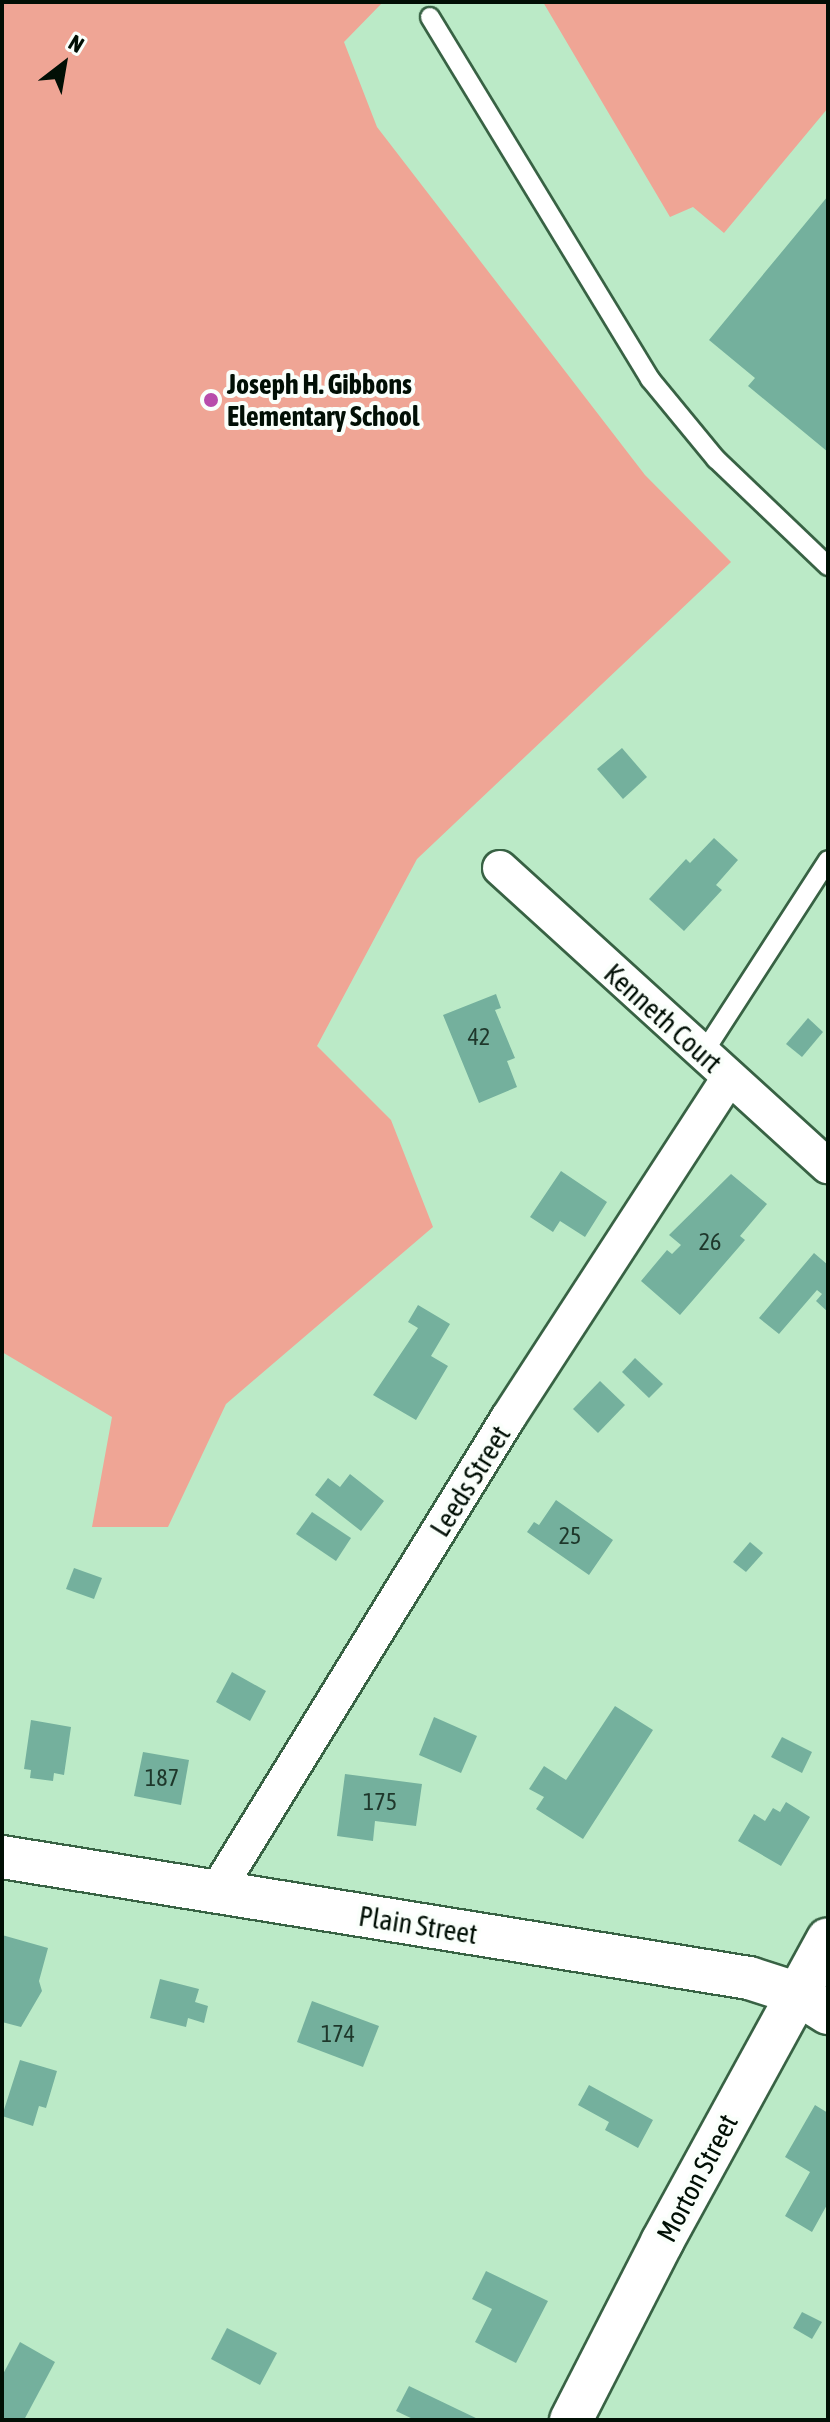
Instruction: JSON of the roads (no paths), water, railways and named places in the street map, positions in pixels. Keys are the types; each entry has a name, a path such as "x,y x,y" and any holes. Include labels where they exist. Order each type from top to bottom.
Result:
{"street":[{"name":"Kenneth Court","path":"500,868 702,1055 828,1166"},
{"name":"Leeds Street","path":"218,1889 508,1418 729,1078"},
{"name":"Plain Street","path":"2,1857 218,1889 749,1978 812,2003"},
{"name":"Morton Street","path":"571,2420 812,2003 828,1939"}],"lane":[{"path":"430,17 657,388 716,459 828,566"},
{"path":"702,1055 828,860"}],"place":[{"name":"Joseph H. Gibbons Elementary School","path":"211,400"}]}
